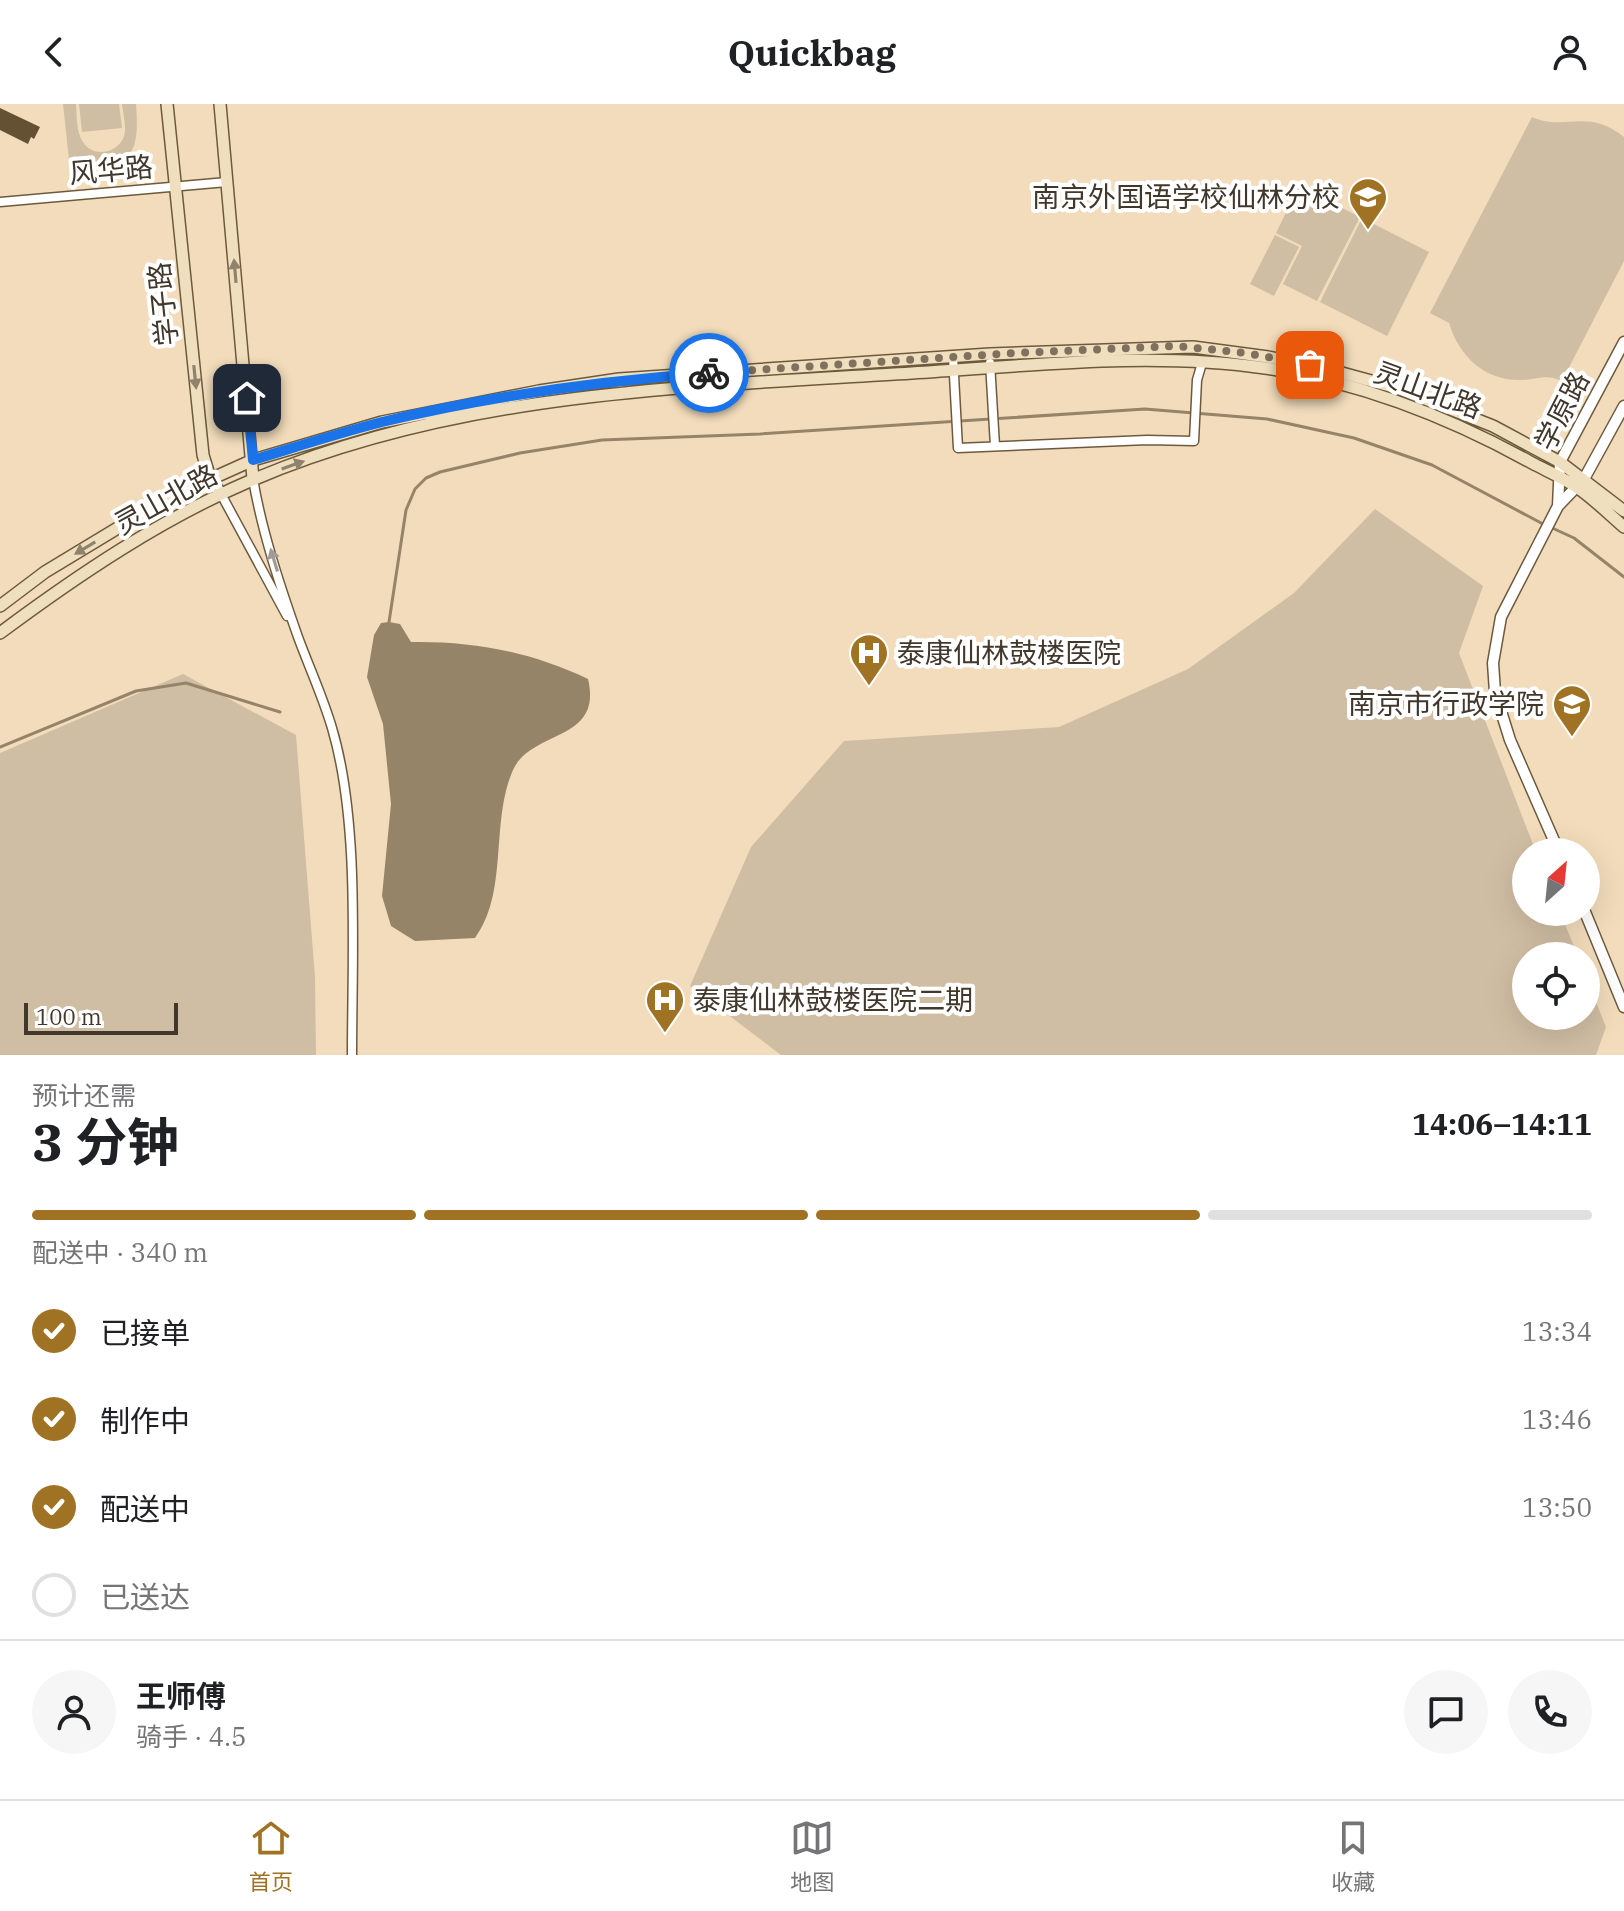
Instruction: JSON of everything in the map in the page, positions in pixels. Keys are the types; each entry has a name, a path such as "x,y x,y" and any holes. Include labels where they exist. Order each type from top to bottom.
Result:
{"main road":[{"name":"学子路","path":"167,104 203,455 210,478 221,494"},
{"path":"220,104 253,479"},
{"name":"灵山北路","path":"0,606 45,572 164,500 253,460 382,422 539,391 619,379 990,354 1184,346 1268,357 1397,388 1493,426 1560,462 1624,527"},
{"name":"灵山北路","path":"0,633 58,590 173,519 253,479 391,432 540,402 621,391 1173,360 1264,368 1330,381 1398,401 1487,438 1557,477 1581,484 1624,511"}],"street":[{"name":"风华路","path":"0,202 227,182"},
{"name":"学原路","path":"1558,506 1560,462 1624,342"},
{"path":"990,354 995,446"},
{"path":"953,357 958,448 1194,441 1197,380 1202,363"},
{"name":"学原路","path":"1553,838 1510,740 1495,692 1493,663 1501,617 1541,538 1558,506 1581,484 1624,406"},
{"path":"253,479 258,510 297,634 332,729 345,796 351,881 352,1055"},
{"path":"221,494 297,634"},
{"path":"1591,926 1624,1007"}],"shaded area":[{"path":"63,104 76,104 77,124 87,147 105,152 116,147 124,136 122,104 136,104 136,140 132,151 116,163 70,169"},
{"path":"79,104 119,104 122,128 82,132"},
{"path":"1532,117 1555,122 1599,123 1624,137 1624,261 1562,381 1546,377 1506,379 1484,371 1466,356 1449,323 1430,313"},
{"path":"1299,186 1360,217 1317,301 1283,284 1302,246 1276,233"},
{"path":"1362,218 1429,252 1387,336 1320,302"},
{"path":"1275,235 1299,247 1274,296 1250,284"},
{"path":"1375,509 1483,586 1459,653 1531,838 1512,838 1512,926 1566,926 1572,942 1512,942 1512,1030 1600,1030 1600,1012 1606,1027 1596,1055 781,1055 690,986 751,847 844,741 1059,727 1188,669 1294,593"},
{"path":"381,623 400,624 411,642 502,650 588,679 590,699 585,714 576,725 535,747 522,757 513,770 502,812 492,900 475,938 415,941 391,926 382,896 391,804 383,724 367,677 374,635"},
{"path":"183,674 296,735 315,977 316,1055 0,1055 0,753"}],"building":[{"path":"0,108 40,127 34,139 31,137 28,144 0,130"}],"waterway":[{"path":"389,622 406,510 415,489 426,478 520,453 602,440 760,434 1145,409 1267,419 1354,438 1432,465 1543,524"},
{"path":"1550,527 1574,538 1624,577"},
{"path":"0,747 136,691 186,683 280,712"}],"way so far":[{"path":"709,373 1176,346 1246,353 1310,365"}],"place":[{"name":"南京外国语学校仙林分校","path":"1368,231"},
{"name":"泰康仙林鼓楼医院","path":"869,687"},
{"name":"南京市行政学院","path":"1572,738"},
{"name":"泰康仙林鼓楼医院二期","path":"665,1034"}],"route":[{"path":"247,398 253,460 382,422 539,391 619,379 709,373"}]}
